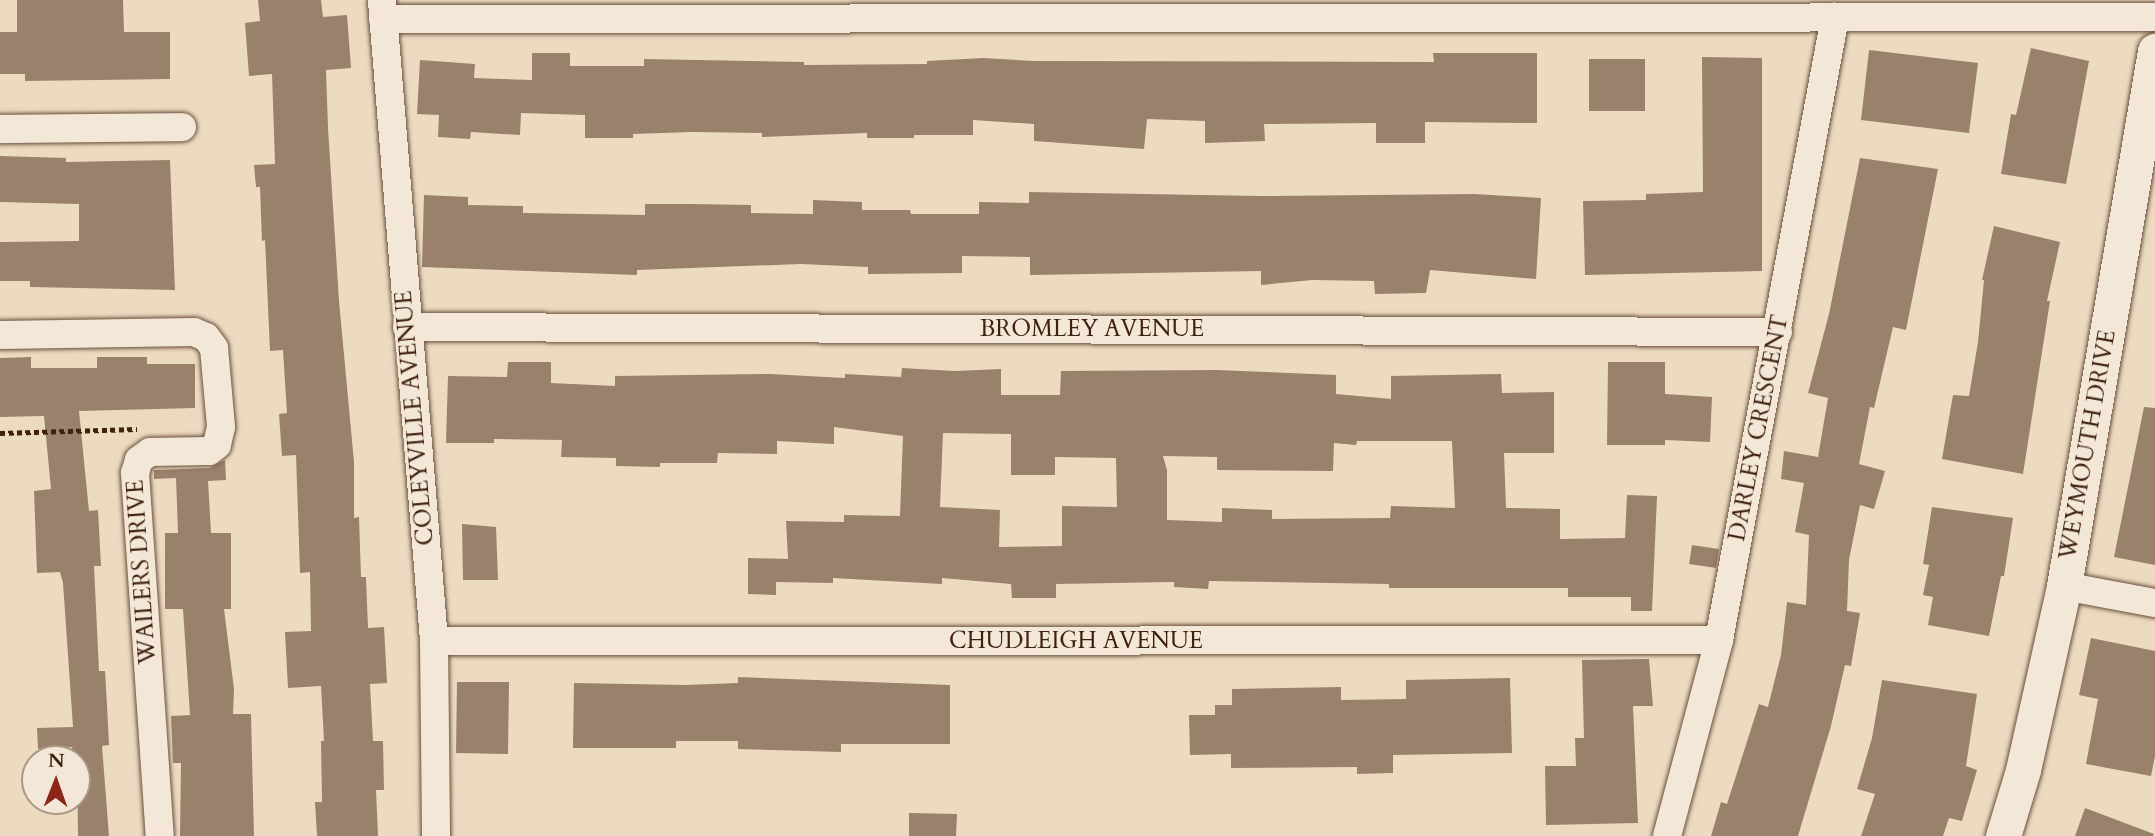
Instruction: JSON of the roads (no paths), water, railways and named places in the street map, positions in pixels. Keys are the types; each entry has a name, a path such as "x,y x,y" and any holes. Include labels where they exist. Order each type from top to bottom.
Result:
{"street":[{"path":"382,9 2155,17"},
{"name":"COLEYVILLE AVENUE","path":"382,9 434,641 436,836"},
{"name":"DARLEY CRESCENT","path":"1667,836 1718,640 1778,332 1835,17"},
{"name":"WEYMOUTH DRIVE","path":"2003,836 2023,770 2064,586 2155,51"},
{"path":"0,129 182,127"},
{"name":"BROMLEY AVENUE","path":"407,327 1778,332"},
{"name":"WAILERS DRIVE","path":"0,335 194,332 206,337 215,355 221,438 209,451 150,452 139,460 135,473 160,836"},
{"path":"2064,586 2155,603"},
{"name":"CHUDLEIGH AVENUE","path":"434,641 1718,640"}]}
